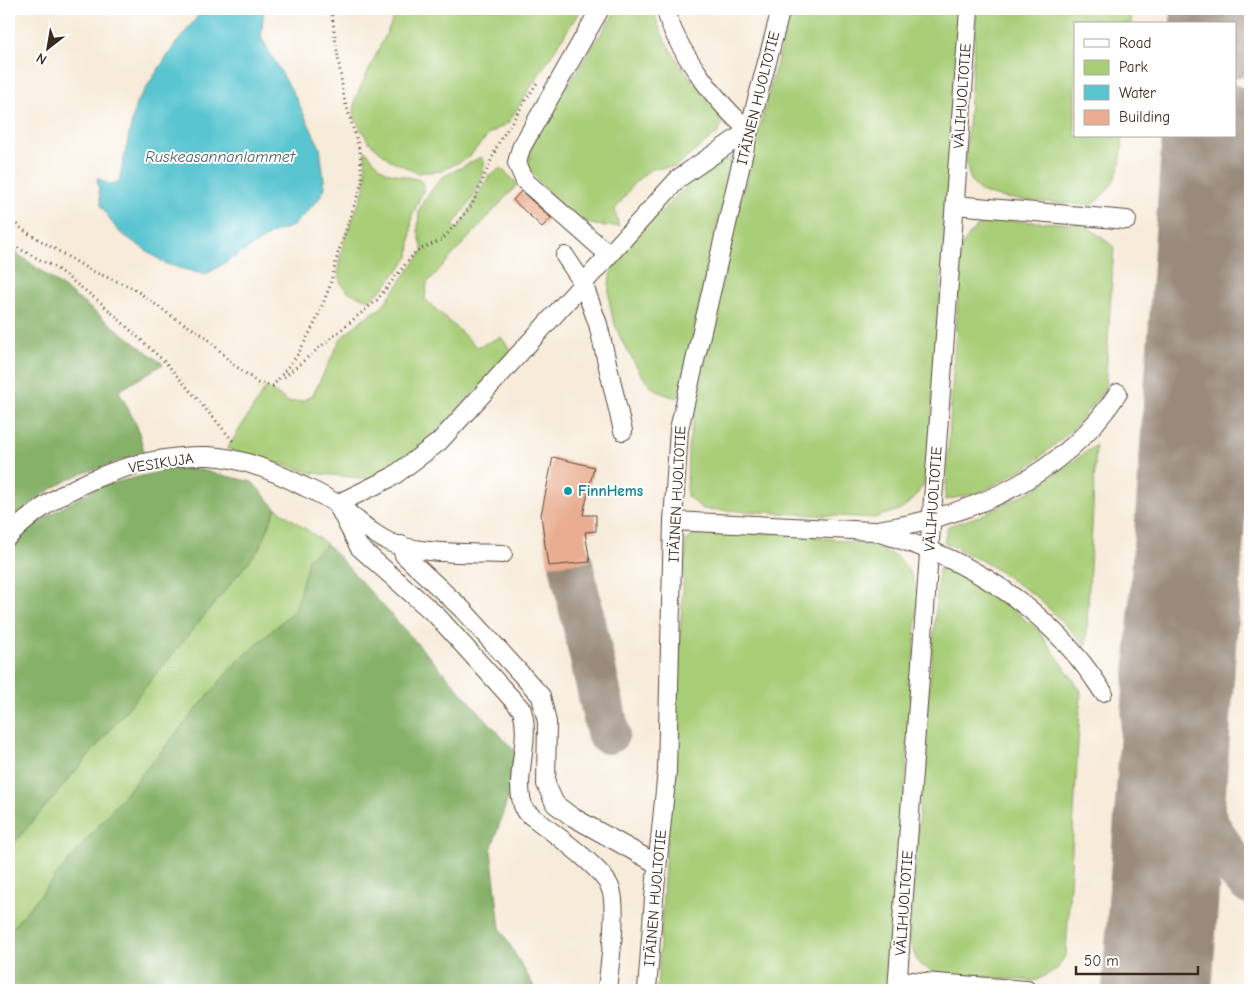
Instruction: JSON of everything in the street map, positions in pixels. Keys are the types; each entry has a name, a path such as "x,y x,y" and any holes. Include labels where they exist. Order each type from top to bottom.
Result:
{"lane":[{"path":"600,9 521,148 517,163 525,181 608,255"},
{"path":"607,990 613,910 611,888 599,871 525,811 519,797 526,724 522,710 438,617 359,547 337,504 392,477 439,442 679,178 749,130 732,116 685,54 666,9"},
{"name":"ITÄINEN HUOLTOTIE","path":"647,990 657,864 667,772 673,520 679,428 749,130 781,9"},
{"name":"VÄLIHUOLTOTIE","path":"898,985 968,9"},
{"path":"955,206 1127,220"},
{"path":"565,256 583,283 598,324 623,432"},
{"path":"873,531 931,519 995,498 1043,469 1096,423 1118,393"},
{"name":"VESIKUJA","path":"9,536 25,520 72,489 128,467 177,458 209,456 236,461 273,472 337,504 374,533 401,545 461,553 503,554"},
{"path":"673,520 873,531 902,539 962,564 1014,597 1043,622 1086,666 1103,692"},
{"path":"401,545 404,555 462,609 540,696 547,722 546,784 555,804 571,816 657,864"},
{"path":"898,985 1027,990"}],"path":[{"path":"273,386 298,354 315,323 330,286 338,253 362,182 360,151 344,98 331,9"},
{"path":"273,386 377,300 416,251 442,240 472,204 499,142 542,75"},
{"path":"9,218 23,230 90,270 133,288 170,315 206,337 233,364 258,383 273,386"},
{"path":"9,243 57,269 100,302 166,363 237,445"}],"green space":[{"path":"398,9 581,9 508,123 489,134 468,158 441,171 417,173 389,159 369,142 354,117 355,99"},
{"path":"617,9 654,9 664,38 673,53 723,122 718,133 675,167 651,169 634,183 615,210 619,226 601,226 575,216 557,202 528,168 530,153 537,132"},
{"path":"791,9 961,9 927,472 923,485 915,497 902,509 874,518 703,509 687,496 688,446 707,353 741,198"},
{"path":"977,9 1132,9 1131,22 1074,22 1074,138 1123,138 1119,167 1113,182 1092,205 1014,199 986,193 978,189 972,181 968,172 966,153"},
{"path":"365,150 387,172 420,180 425,187 412,215 409,257 382,290 369,300 345,289 340,280 339,269 344,241 365,187"},
{"path":"481,157 484,160 482,180 474,196 453,226 458,229 489,176 501,168 518,184 427,283 425,299 477,347 501,337 513,353 415,452 378,480 313,473 227,449 266,387 288,402 302,401 313,395 341,338 364,318 381,308 423,251 418,231 419,210 424,200 441,178"},
{"path":"733,157 678,398 660,392 648,383 624,345 611,310 609,285 611,273 619,255 682,191 707,170"},
{"path":"986,220 1084,224 1114,247 1105,389 1074,428 1032,464 981,492 945,500 961,247 972,231"},
{"path":"9,248 163,364 119,391 137,426 144,451 60,484 37,499 9,523"},
{"path":"1096,445 1086,646 1037,597 988,564 944,542 948,526 980,516 1035,489"},
{"path":"183,466 252,482 276,508 260,548 9,849 9,551 26,529 97,487"},
{"path":"276,508 327,544 308,560 296,609 233,666 9,932 9,849 260,548"},
{"path":"703,529 775,533 834,539 860,544 882,550 898,558 906,566 911,576 918,598 891,990 657,990 686,541"},
{"path":"327,544 521,758 491,850 500,928 536,990 9,990 9,932 233,666 296,609 308,559"},
{"path":"939,568 986,588 1038,630 1081,691 1066,954 1057,969 1035,981 937,974 918,963 909,940"}],"water":[{"name":"Ruskeasannanlammet","path":"198,9 264,9 261,37 296,98 320,148 325,188 319,199 293,226 275,232 205,275 166,264 118,231 101,206 97,178 111,185 119,181 136,103 174,46 198,16"}],"building":[{"path":"521,191 551,218 542,227 513,200"},
{"name":"FinnHems","path":"553,457 594,467 583,515 596,515 596,531 585,532 590,562 548,566 541,515"}],"taxiway":[{"path":"1243,9 1250,29"},
{"path":"1196,421 1208,355 1224,317 1250,277"},
{"path":"571,564 608,732"},
{"path":"1177,725 1187,769 1201,810 1221,848 1250,883"}],"runway":[{"path":"1225,22 1226,9"},
{"path":"1157,990 1217,138"}],"place":[{"name":"FinnHems","path":"568,491"}]}
